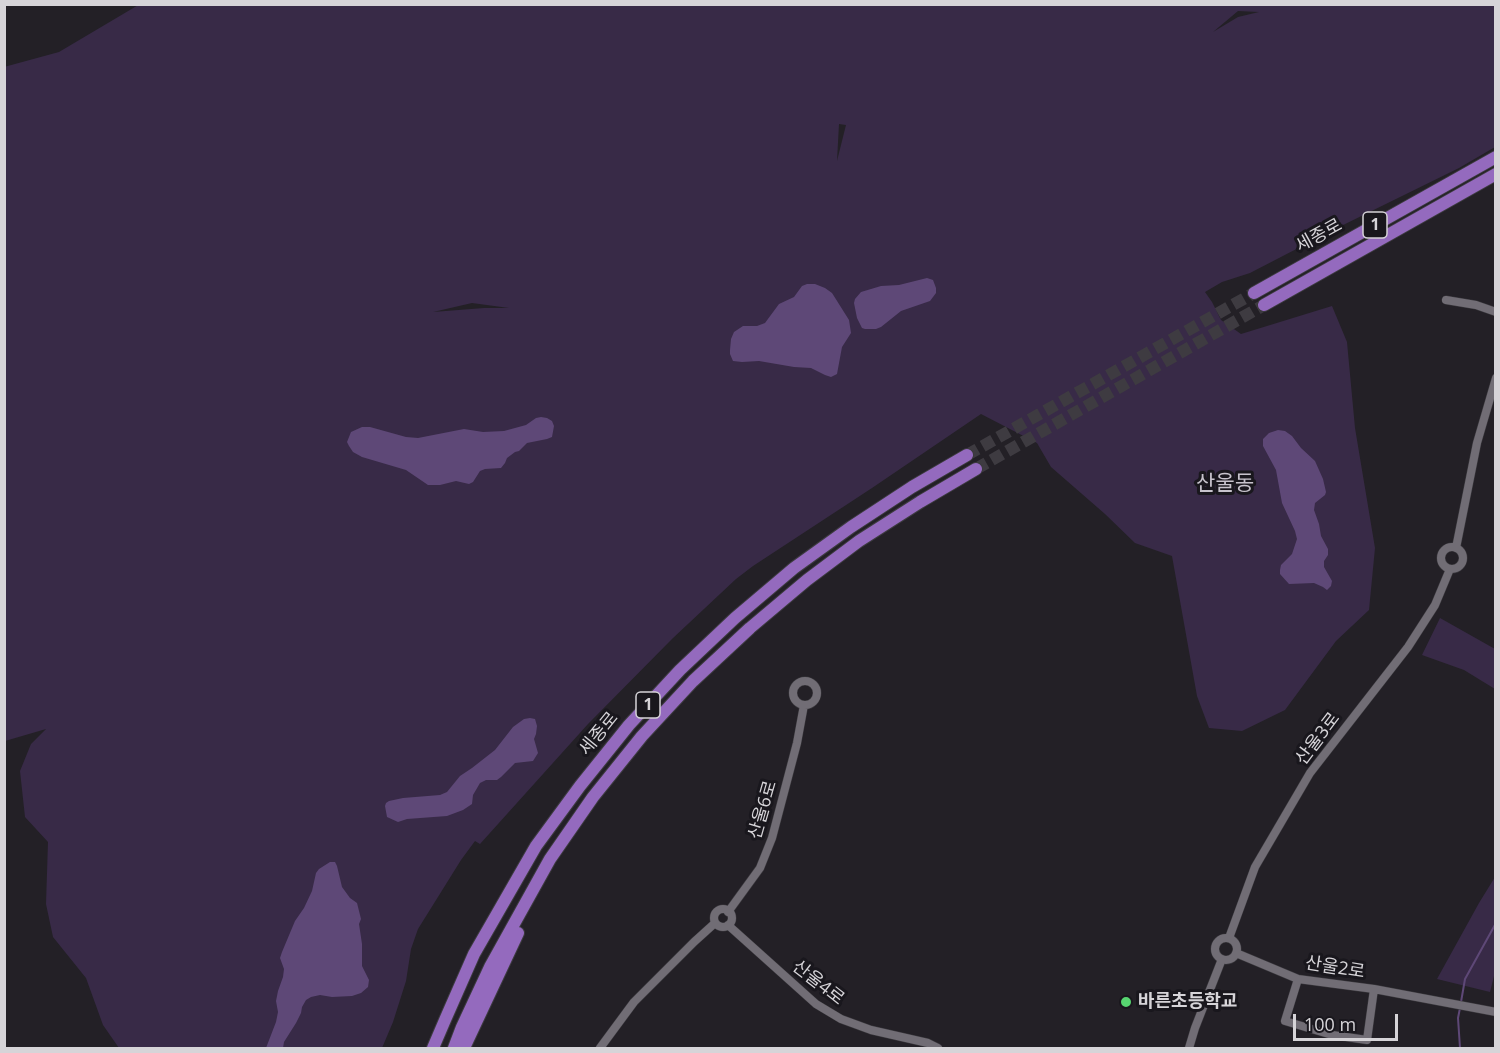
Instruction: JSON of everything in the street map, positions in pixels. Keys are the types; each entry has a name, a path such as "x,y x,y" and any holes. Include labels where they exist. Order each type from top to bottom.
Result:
{"highway":[{"name":"세종로","path":"1254,293 1496,157"},
{"name":"세종로","path":"1264,305 1496,174"},
{"name":"세종로","path":"433,1048 474,954 536,846 629,724 680,670 735,618 794,568 912,487 968,455"},
{"name":"세종로","path":"454,1048 490,967 550,859 593,797 642,736 693,681 750,628 807,580 859,541 920,501 976,469"},
{"path":"424,1048 475,940 516,868 537,837 580,786"},
{"path":"464,1048 543,884 593,797"}],"street":[{"path":"1446,300 1476,305 1496,314 1495,321"},
{"path":"1456,548 1477,443 1496,378"},
{"path":"1456,548 1462,554 1463,560 1459,566 1450,569 1444,566 1441,555 1446,549 1456,548"},
{"name":"산울3로","path":"1229,938 1255,867 1310,773 1408,647 1435,605 1450,569"},
{"name":"산울6로","path":"728,912 760,868 772,838 797,742 804,705"},
{"path":"721,910 728,912 731,918 728,925 722,927 715,923 716,913 721,910"},
{"path":"600,1048 634,1002 715,923"},
{"name":"산울4로","path":"728,925 816,1004 841,1019 871,1030 928,1043 938,1048"},
{"path":"1222,938 1229,938 1235,942 1236,953 1231,958 1222,959 1215,952 1215,945 1222,938"},
{"name":"산울2로","path":"1236,953 1298,979 1374,989 1496,1012"},
{"path":"1189,1048 1222,959"},
{"path":"1298,979 1285,1021 1332,1035 1367,1040 1374,989"}],"shaded area":[{"path":"140,4 1495,5 1495,147 1459,168 1250,273 1222,282 1205,292 1221,320 1241,334 1332,306 1347,342 1355,428 1375,548 1369,610 1336,641 1285,710 1242,731 1209,728 1197,696 1172,556 1135,543 1051,467 1037,443 981,414 736,579 673,638 588,724 480,844 475,841 418,929 411,949 406,981 382,1048 119,1048 103,1025 86,978 53,937 46,904 48,842 25,817 20,771 31,744 46,729 5,741 4,67 59,52","holes":["1238,11 1259,12 1238,17 1213,32","839,124 846,125 837,161","472,303 509,308 484,308 433,312"]},
{"path":"927,278 933,280 936,288 936,293 930,301 901,311 876,329 862,328 854,303 861,292"},
{"path":"815,284 832,293 849,320 851,333 842,347 837,374 831,377 811,368 759,361 733,361 730,350 734,332 743,326 757,326 765,323 779,304 794,297 802,286"},
{"path":"541,417 552,421 554,426 552,437 527,443 507,458 501,468 480,471 469,484 456,481 428,485 406,470 362,457 353,452 347,442 351,432 362,427 418,438 464,429 483,432 504,431 526,425"},
{"path":"1278,430 1285,431 1292,436 1315,461 1323,479 1326,492 1315,503 1314,510 1321,536 1328,549 1324,567 1332,581 1327,590 1314,583 1289,584 1280,574 1281,565 1292,554 1297,539 1282,503 1276,470 1263,446 1263,439 1269,433"},
{"path":"1440,618 1495,649 1495,689 1464,670 1422,655"},
{"path":"524,719 535,719 537,726 534,739 538,753 533,761 515,763 497,780 486,780 480,783 473,795 472,804 447,816 407,819 398,822 387,817 385,806 389,801 440,795 447,792 460,776 495,750 513,727"},
{"path":"330,862 335,862 342,887 357,903 361,919 359,924 362,966 369,980 368,987 352,996 311,997 302,1007 283,1048 266,1048 278,1012 276,1001 284,969 280,958 282,952 295,921 312,891 316,873"},
{"path":"1495,877 1496,968 1490,992 1437,979 1479,903"}],"waterway":[{"path":"1461,1002 1465,979 1496,923"},
{"path":"1460,1008 1458,1018 1460,1048"}],"tunnel":[{"path":"967,455 1254,293"},
{"path":"976,469 1264,305"}],"place":[{"name":"바른초등학교","path":"1126,1002"}],"district":[{"name":"산울동","path":"1225,484"}]}
